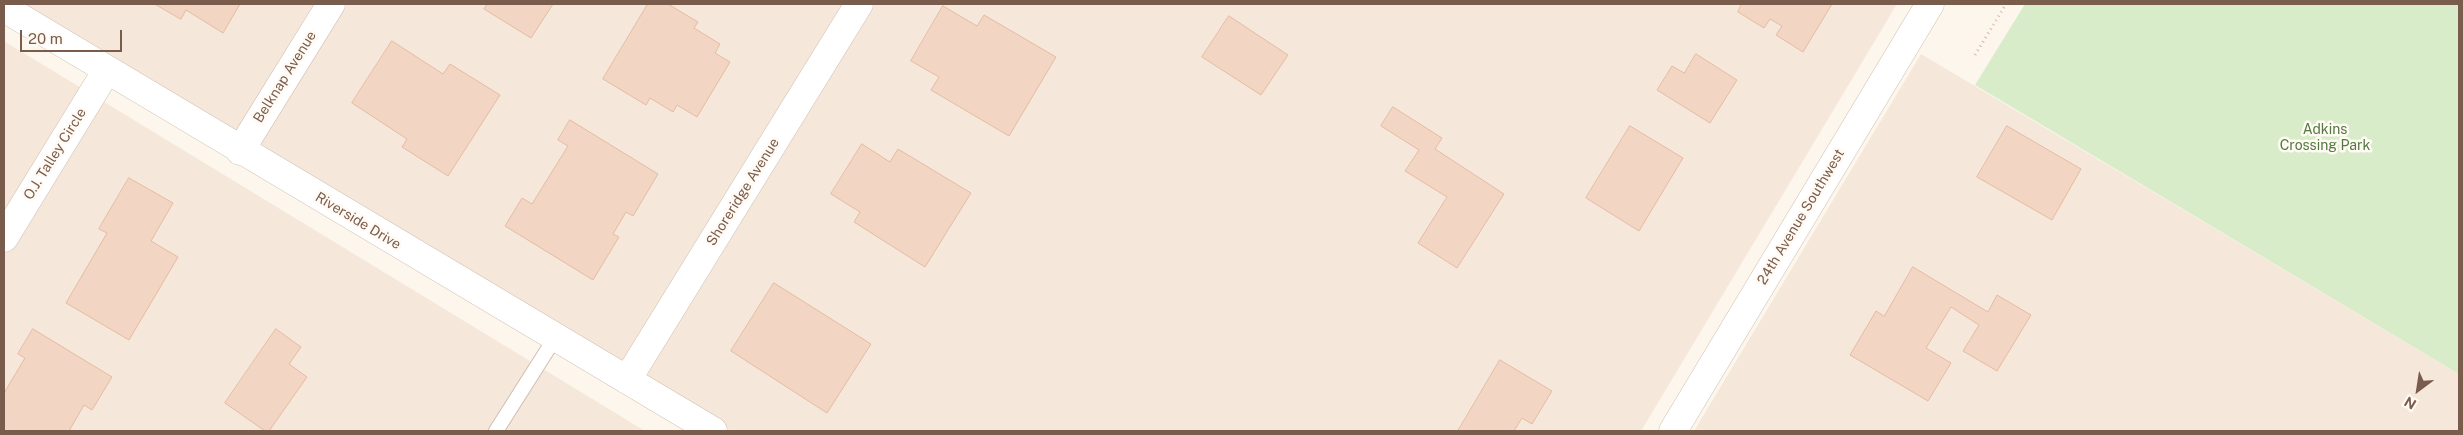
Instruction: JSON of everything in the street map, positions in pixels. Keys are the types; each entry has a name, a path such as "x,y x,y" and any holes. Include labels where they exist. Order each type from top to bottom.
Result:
{"street":[{"name":"Belknap Avenue","path":"240,151 331,4"},
{"name":"Shoreridge Avenue","path":"627,380 859,4"},
{"name":"24th Avenue Southwest","path":"1673,431 1930,4"},
{"name":"Riverside Drive","path":"4,8 240,151 713,431"},
{"name":"O.J. Talley Circle","path":"4,238 107,70"}],"lane":[{"path":"496,431 555,338"}],"path":[{"path":"1975,55 2006,4"}],"shaded area":[{"path":"22,4 1897,4 1641,431 731,431"},
{"path":"4,41 645,431 4,431"},
{"path":"1921,54 2459,374 2459,431 1694,431"}],"green space":[{"name":"Adkins Crossing Park","path":"2025,4 2459,4 2459,374 1975,85"}],"building":[{"path":"155,4 240,4 223,33 186,10 181,19"},
{"path":"488,4 553,4 531,38 484,9"},
{"path":"648,4 668,4 698,22 694,28 720,44 715,53 730,62 697,117 677,105 673,112 650,98 646,105 603,79"},
{"path":"1742,4 1832,4 1803,52 1776,35 1782,26 1770,19 1764,28 1738,12"},
{"path":"943,6 977,26 984,15 1056,57 1009,136 931,90 939,77 911,61"},
{"path":"1229,16 1288,55 1261,95 1202,57"},
{"path":"392,41 443,74 450,64 500,95 448,176 402,147 407,139 352,103"},
{"path":"1696,54 1737,80 1710,123 1657,90 1672,66 1684,73"},
{"path":"1393,107 1442,138 1435,149 1504,194 1457,268 1418,243 1447,197 1405,171 1419,150 1381,126"},
{"path":"570,120 658,174 633,216 626,212 613,234 619,237 593,280 505,226 522,198 532,204 568,146 558,140"},
{"path":"1630,126 1683,158 1639,231 1586,198"},
{"path":"2007,126 2081,169 2052,220 1977,177"},
{"path":"862,144 890,162 898,149 971,193 925,267 854,222 860,212 831,194"},
{"path":"129,178 173,203 151,241 178,257 129,340 66,303 107,233 99,229"},
{"path":"1913,267 1988,312 1997,295 2031,315 1997,371 1963,351 1979,325 1951,307 1926,348 1951,363 1928,401 1850,355 1876,311 1884,316"},
{"path":"774,283 871,344 827,413 731,351"},
{"path":"33,329 112,377 92,410 84,405 69,431 4,431 4,393 25,358 18,354"},
{"path":"276,329 301,347 289,364 307,377 269,431 265,431 225,403"},
{"path":"1500,360 1552,391 1532,424 1522,418 1514,431 1458,431"}]}
